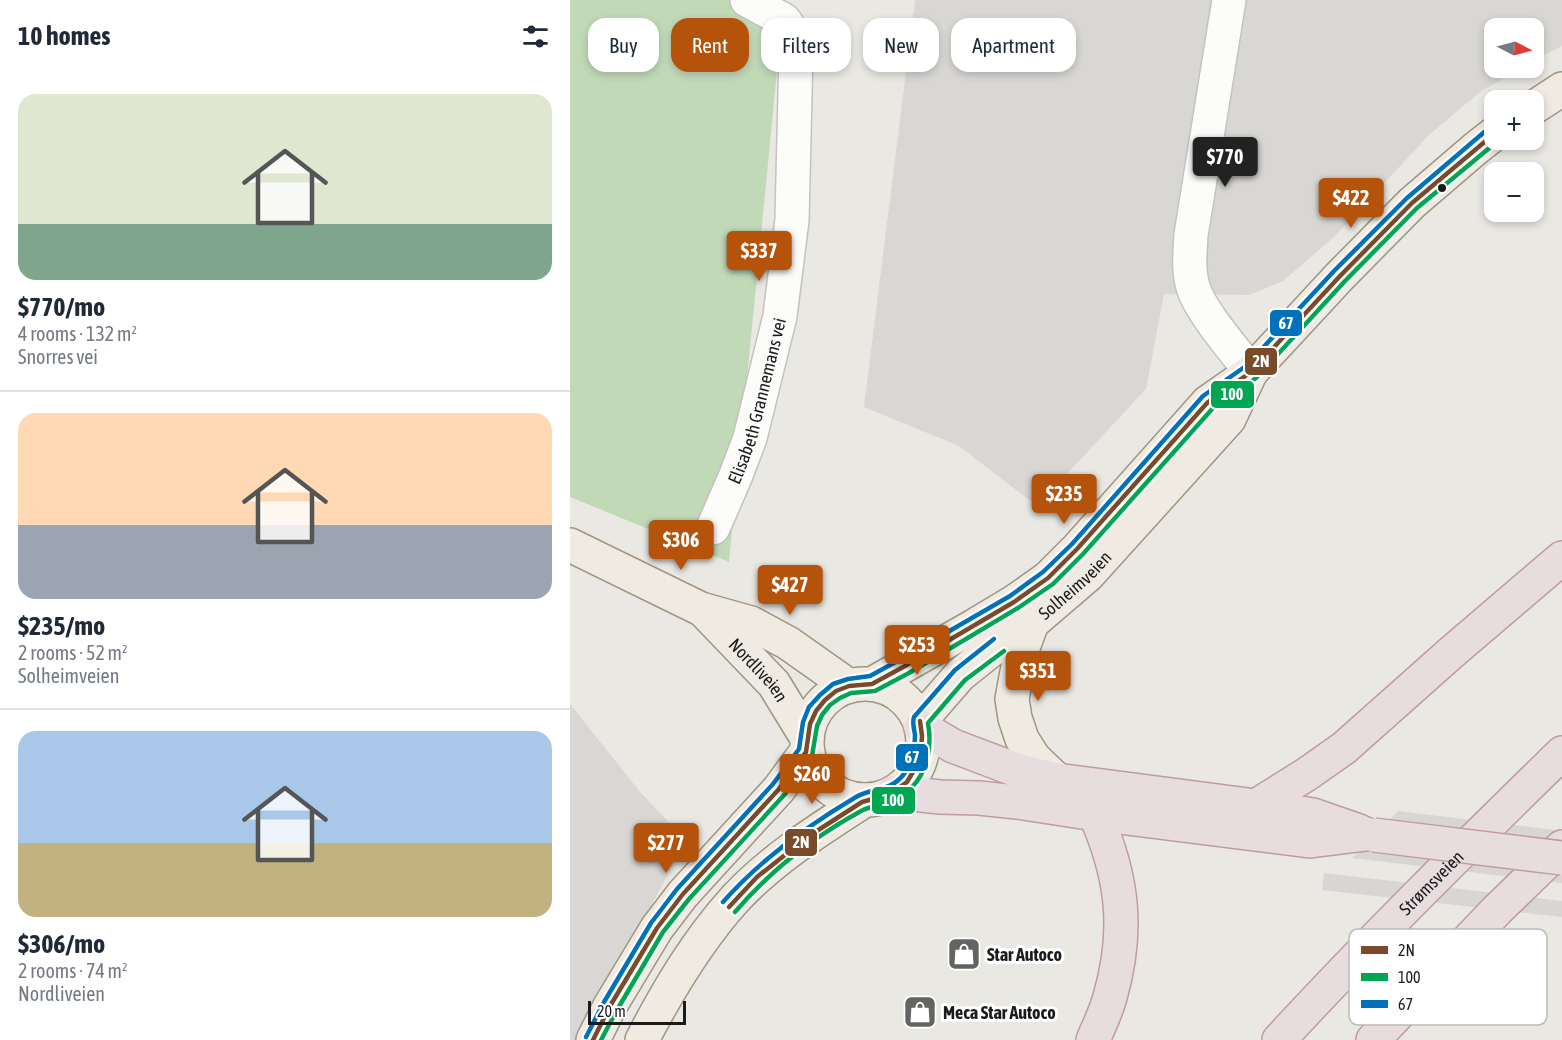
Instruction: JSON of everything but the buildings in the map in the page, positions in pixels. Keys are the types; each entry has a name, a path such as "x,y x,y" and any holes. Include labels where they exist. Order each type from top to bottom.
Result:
{"highway":[{"path":"1256,806 1344,748 1562,558"},
{"path":"920,724 953,746 1019,771 1057,780 1313,814 1370,834 1562,858"},
{"name":"Strømsveien","path":"1384,929 1562,753"},
{"path":"880,796 979,798 1310,841 1370,834"},
{"path":"1093,1040 1110,999 1121,934 1116,873 1107,840 1095,814"},
{"path":"1479,929 1562,847"},
{"name":"Strømsveien","path":"1279,1040 1349,965"},
{"path":"1372,1040 1386,1025"}],"main road":[{"path":"1544,101 1562,89"},
{"name":"Solheimveien","path":"861,685 974,626 1014,602 1047,578 1077,549 1208,402 1251,372 1412,203 1484,142"},
{"name":"Solheimveien","path":"920,724 960,675 990,651 1032,623 1088,575 1229,419 1251,372"},
{"name":"Nordliveien","path":"570,545 701,609 751,623 861,685 885,687 896,692 914,710 920,724"},
{"name":"Nordliveien","path":"701,609 774,684 807,745 812,767 822,780 835,791 849,798 880,796"},
{"path":"1032,623 1020,653 1012,699 1015,718 1022,739 1034,758 1057,780"},
{"path":"593,1040 610,1006 657,928 683,894 780,789 807,745 810,724 816,711 836,691 861,685"},
{"path":"642,1040 668,992 698,945 735,899 803,841 909,779 918,764 922,745 920,724"}],"street":[{"name":"Elisabeth Grannemans vei","path":"712,528 750,438 780,316 792,220 796,51 787,23 790,10 747,0"},
{"path":"1229,0 1191,235 1190,265 1193,286 1199,301 1251,372"}],"shaded area":[{"path":"915,0 1562,0 1562,46 1544,55 1544,18 1484,18 1484,78 1504,78 1480,92 1430,134 1334,237 1283,281 1249,295 1164,294 1146,389 1037,506 959,446 864,407 906,72 939,72 939,18 913,18"},
{"path":"570,704 640,792 686,840 580,1040 570,1040"}],"green space":[{"path":"570,0 784,0 782,18 761,18 761,72 777,72 729,562 570,497"}],"pier":[{"path":"1398,811 1562,831 1562,883 1352,858"},
{"path":"1324,873 1562,901 1562,917 1322,890"}],"transit line":[{"name":"67","path":"586,1037 651,923 677,889 773,784 799,749 803,722 809,707 820,695 833,684 870,676 901,659 1010,596 1043,572 1072,544 1203,396 1246,366 1334,271 1407,198 1484,132"},
{"name":"2N","path":"593,1040 610,1006 657,928 683,894 779,789 806,752 810,724 816,711 825,700 836,691 849,686 872,684 905,666 1014,602 1048,578 1077,549 1208,402 1251,372 1412,203 1484,142"},
{"name":"100","path":"601,1040 663,932 689,899 785,794 812,756 817,726 830,705 851,693 875,691 909,673 1018,608 1053,584 1083,554 1213,408 1256,378 1345,281 1417,208 1487,150"},
{"name":"67","path":"723,902 753,872 802,832 856,797 887,787 898,780 907,770 912,755 915,740 914,717 955,670 994,639"},
{"name":"100","path":"735,912 763,882 794,855 863,810 885,804 912,787 922,773 928,757 928,723 965,680 1004,651"},
{"name":"2N","path":"729,907 757,877 809,836 862,802 890,794 907,782 917,765 921,751 920,721"}],"place":[{"name":"Star Autoco","path":"964,954"},
{"name":"Meca Star Autoco","path":"920,1012"}]}
